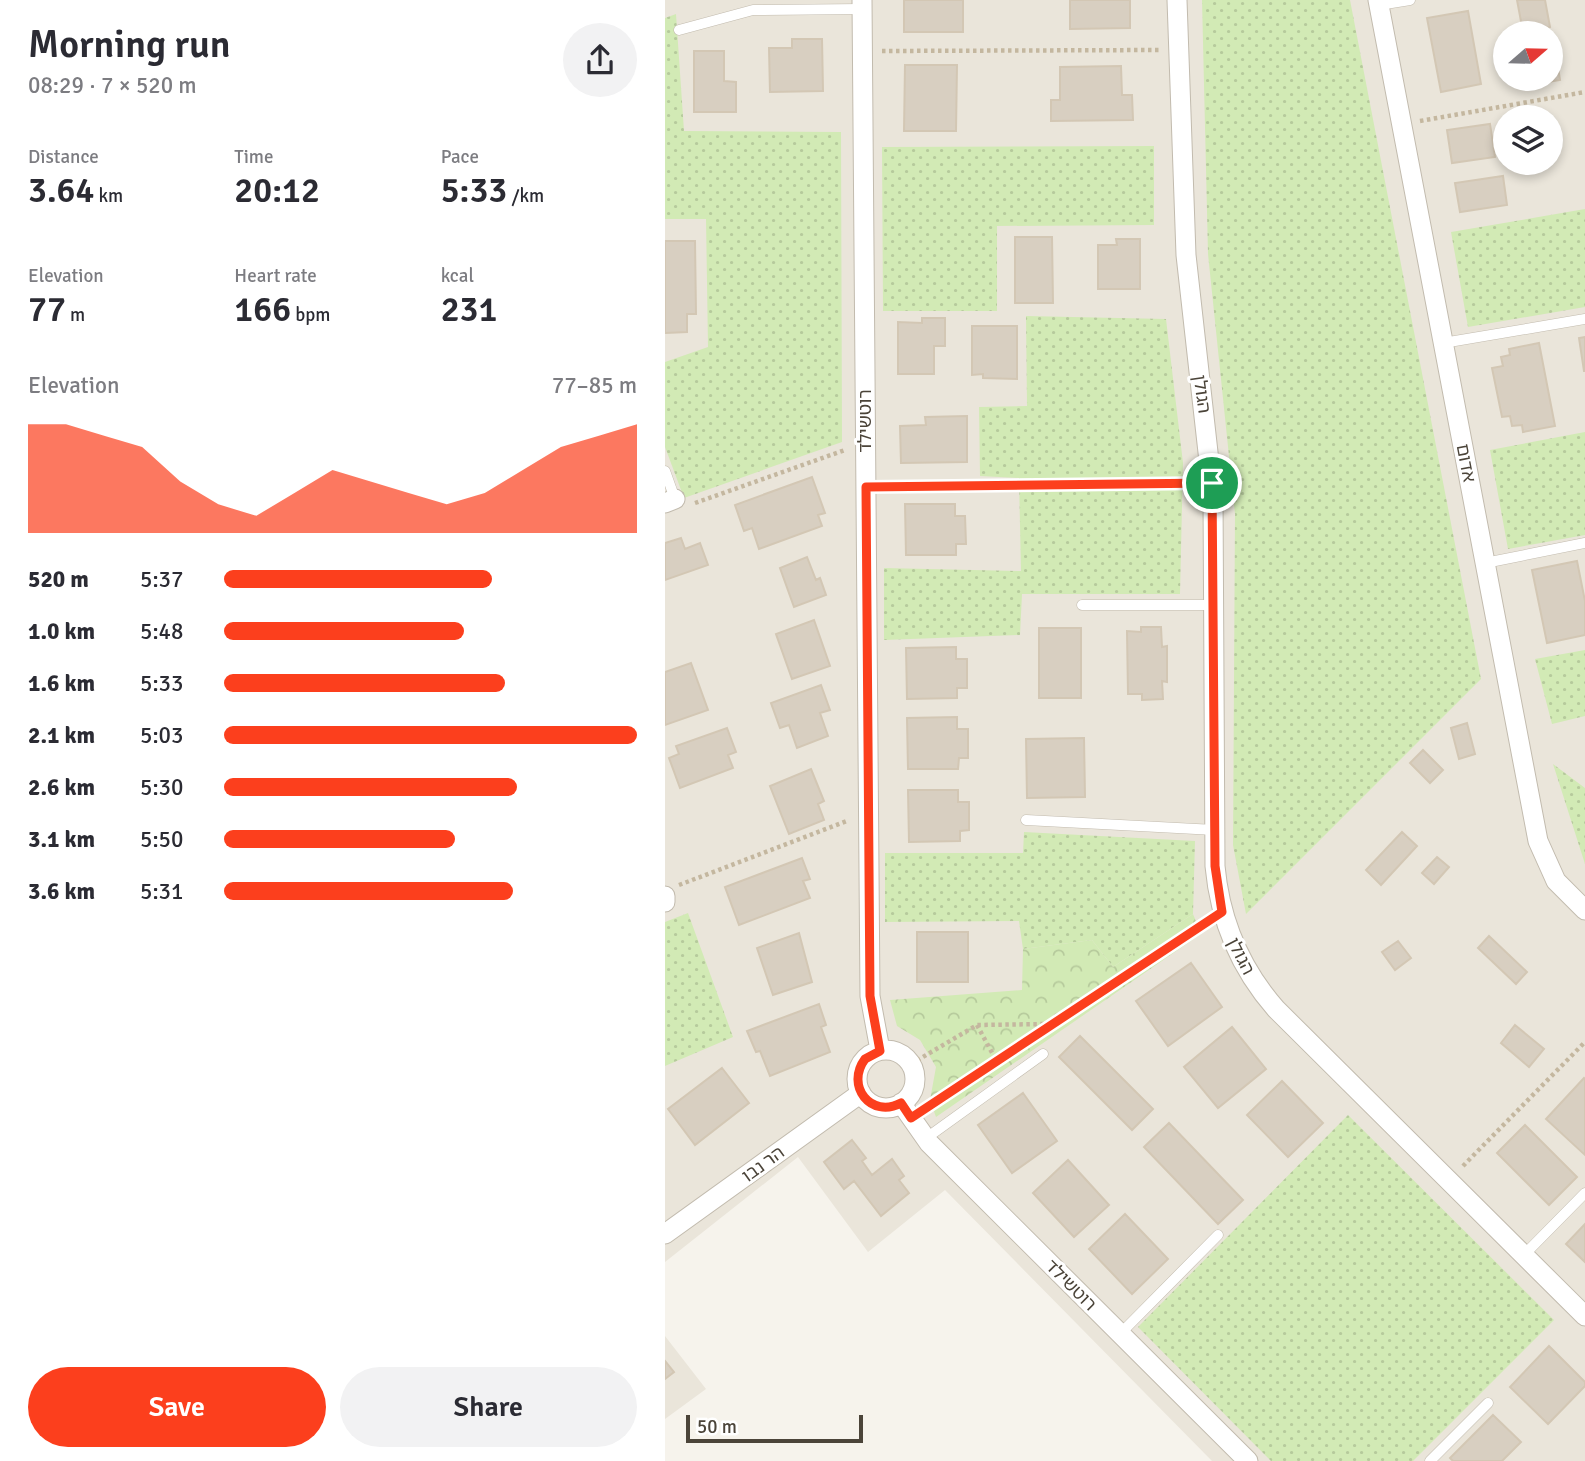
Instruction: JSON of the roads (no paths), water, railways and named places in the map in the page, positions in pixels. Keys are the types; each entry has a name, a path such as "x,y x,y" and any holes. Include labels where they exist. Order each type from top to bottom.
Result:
{"street":[{"name":"הגולן","path":"1177,0 1186,255 1212,483 1215,866 1222,912 1238,955 1265,996 1585,1316"},
{"name":"אדום","path":"1378,3 1540,849 1559,886 1585,910"},
{"name":"רוטשילד","path":"862,4 870,996 880,1051"},
{"path":"665,902 671,891"},
{"path":"880,1051 898,1053 911,1065 914,1087 906,1111 878,1107 860,1093 857,1080 860,1066 868,1056 880,1051"},
{"name":"הר נבו","path":"665,1234 860,1093"},
{"name":"רוטשילד","path":"906,1111 925,1139 1248,1461"}],"lane":[{"path":"1378,3 1410,0"},
{"path":"680,30 753,10 862,4"},
{"path":"1443,343 1585,319"},
{"path":"665,471 670,501"},
{"path":"1485,563 1585,543"},
{"path":"1082,605 1214,605"},
{"path":"1027,820 1215,830"},
{"path":"925,1139 1043,1054"},
{"path":"1524,1255 1585,1193"},
{"path":"1120,1334 1218,1235"},
{"path":"1430,1461 1488,1403"}]}
